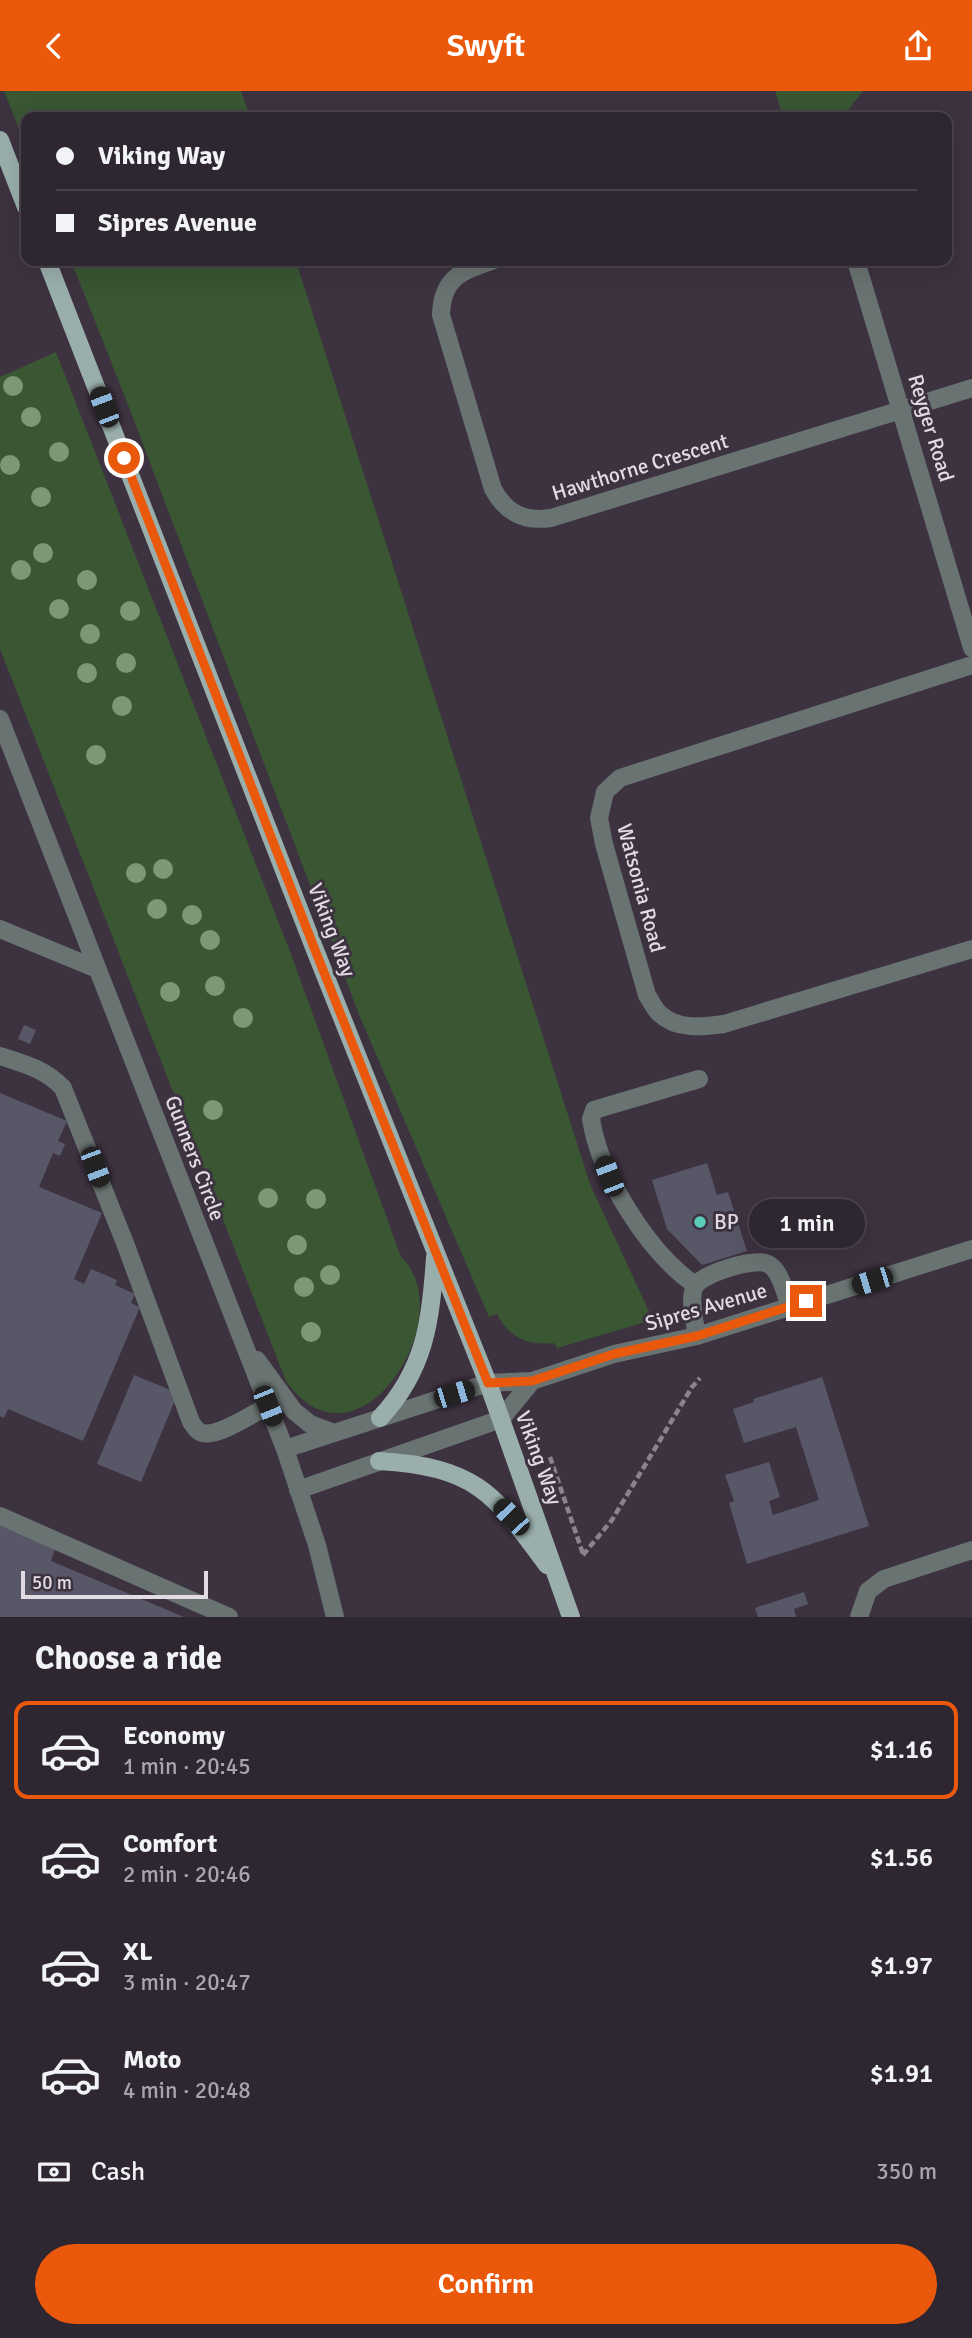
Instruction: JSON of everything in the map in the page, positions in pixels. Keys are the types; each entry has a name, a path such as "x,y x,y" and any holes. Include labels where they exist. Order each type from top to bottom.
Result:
{"main road":[{"path":"0,140 21,194"},
{"name":"Viking Way","path":"49,266 315,950 488,1383 571,1617"},
{"path":"380,1418 402,1391 422,1351 430,1317 436,1250"},
{"path":"379,1461 435,1467 457,1474 482,1489 511,1517 559,1582"}],"street":[{"name":"Hawthorne Crescent","path":"476,266 450,282 442,299 441,315 493,489 506,508 526,519 551,518 972,388"},
{"name":"Reyger Road","path":"858,266 972,648"},
{"name":"Watsonia Road","path":"972,665 620,778 605,792 599,818 647,995 660,1014 679,1024 702,1027 724,1024 972,949"},
{"name":"Gunners Circle","path":"0,719 4,744 97,969 285,1449 317,1545 335,1617"},
{"path":"0,929 97,969"},
{"path":"0,1056 40,1068 63,1088 125,1243 191,1422 197,1430 204,1433 222,1430 268,1406"},
{"path":"695,1285 666,1261 619,1193 602,1158 591,1119 594,1110 699,1079"},
{"name":"Sipres Avenue","path":"285,1449 488,1383 532,1381 614,1354 697,1336 972,1249"},
{"path":"697,1336 692,1291 697,1281 705,1276 759,1262 768,1264 777,1272 790,1307"},
{"path":"241,1337 294,1411 310,1425 334,1433"},
{"path":"298,1490 501,1419 532,1381"},
{"path":"0,1516 229,1617"},
{"path":"859,1617 868,1591 884,1579 972,1550"}],"path":[{"path":"550,1457 583,1555 612,1520 700,1378"}],"green space":[{"path":"4,91 241,91 248,112 21,112 21,134"},
{"path":"775,91 863,91 847,112 781,112"},
{"path":"73,266 298,266 590,1184 653,1320 557,1348 554,1343 536,1343 520,1339 507,1329 497,1314 489,1317 360,1017"},
{"path":"56,352 291,954 401,1257 417,1283 419,1315 411,1349 394,1379 370,1402 343,1413 314,1407 286,1381 0,649 0,377"}],"building":[{"path":"24,1025 36,1030 30,1044 18,1039"},
{"path":"0,1093 67,1121 58,1141 65,1144 60,1156 53,1153 39,1187 102,1213 74,1279 84,1284 91,1269 117,1280 115,1285 135,1294 131,1303 140,1307 83,1441 8,1409 4,1418 0,1416"},
{"path":"707,1163 717,1195 728,1192 747,1251 702,1265 667,1229 652,1180"},
{"path":"134,1375 178,1393 141,1482 97,1464"},
{"path":"822,1377 869,1526 747,1564 729,1503 734,1501 725,1475 769,1462 780,1497 769,1501 773,1515 819,1500 796,1427 744,1443 733,1409 754,1402 753,1399"},
{"path":"0,1526 55,1549 51,1561 184,1617 0,1617"},
{"path":"804,1592 808,1604 794,1609 796,1617 758,1617 755,1608"}],"place":[{"name":"BP","path":"700,1222"}],"route":[{"path":"124,458 315,950 488,1383 532,1381 614,1354 697,1336 806,1301"}]}
